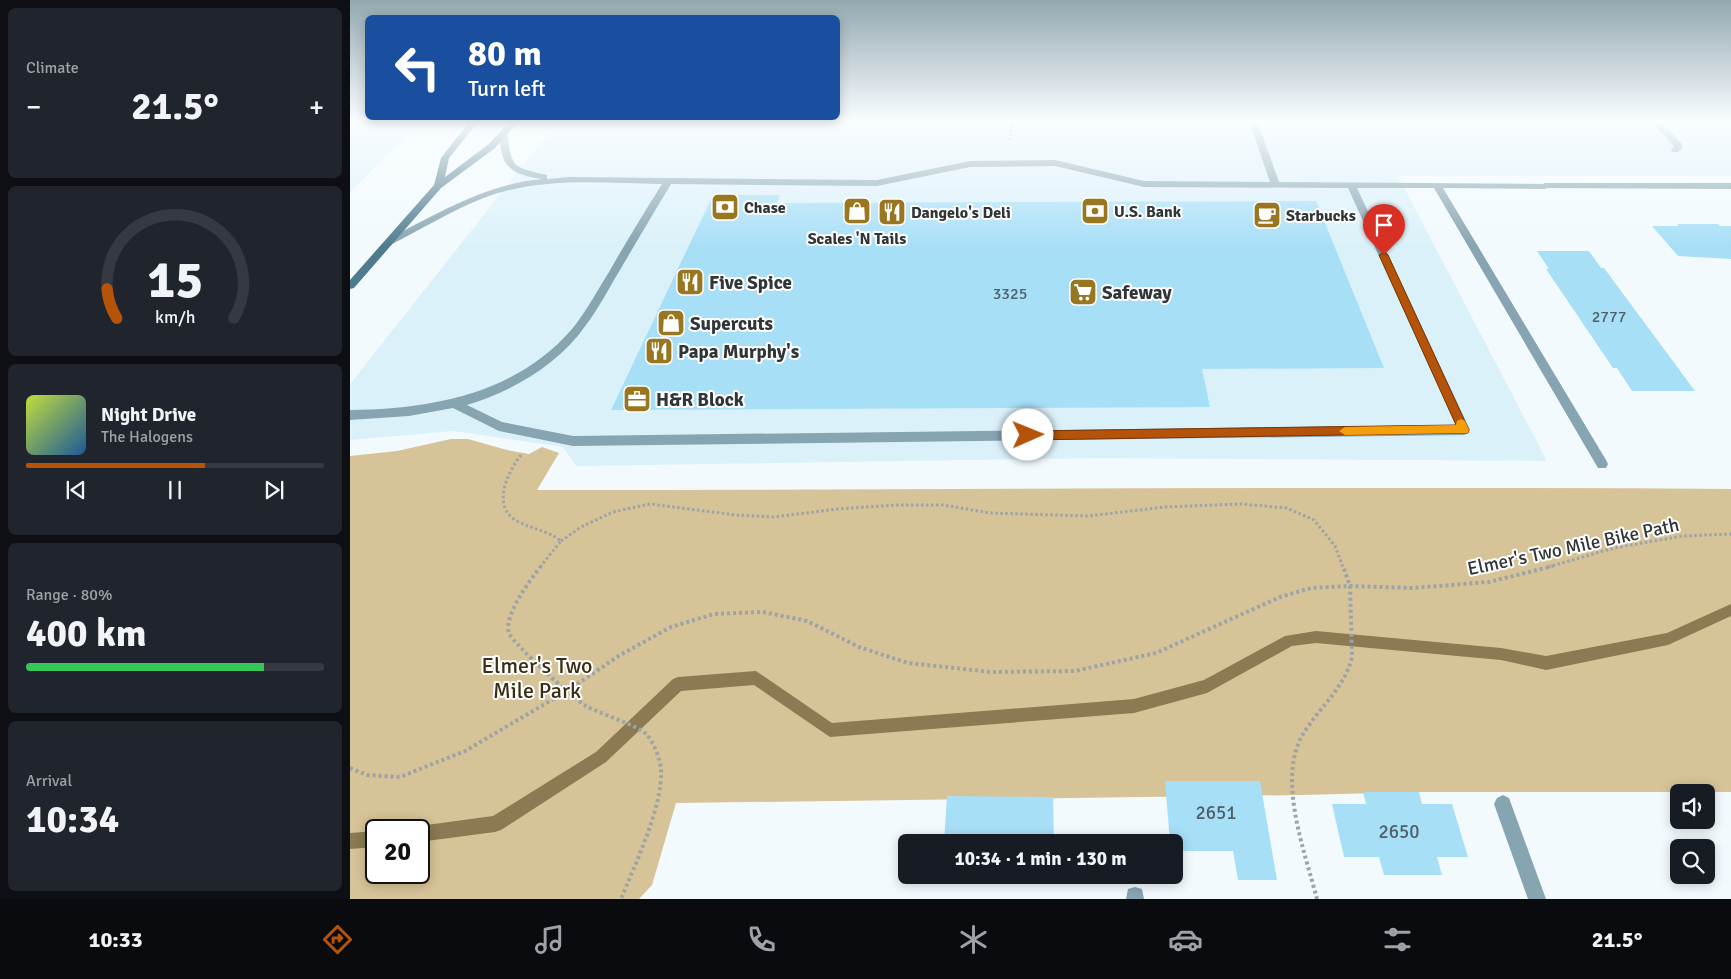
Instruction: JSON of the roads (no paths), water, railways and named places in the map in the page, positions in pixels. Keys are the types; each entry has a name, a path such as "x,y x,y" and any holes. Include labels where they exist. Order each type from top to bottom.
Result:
{"main road":[{"path":"438,186 444,163"},
{"path":"350,286 438,186 470,163"}],"street":[{"path":"510,163 512,167 529,174 569,180"},
{"path":"389,242 462,203 486,194 529,183 569,180 877,183 970,164 1055,163 1144,184 1731,186"},
{"path":"1268,163 1276,185"},
{"path":"350,415 406,413 455,404 487,394 544,361 568,340 590,313 668,181"},
{"path":"455,404 499,426 574,441 1464,430 1352,185"},
{"path":"1436,186 1602,464"},
{"path":"1503,804 1537,899"}],"waterway":[{"path":"430,833 495,824 601,757 678,684 756,678 830,730 1134,706 1207,686 1290,640 1316,637 1501,654 1546,663 1668,639 1731,610"},
{"path":"350,841 365,840"}],"place":[{"name":"Chase","path":"725,207"},
{"name":"Scales 'N Tails","path":"857,211"},
{"name":"U.S. Bank","path":"1095,211"},
{"name":"Dangelo's Deli","path":"892,212"},
{"name":"Starbucks","path":"1267,215"},
{"name":"Five Spice","path":"690,282"},
{"name":"Safeway","path":"1083,292"},
{"name":"Supercuts","path":"671,323"},
{"name":"Papa Murphy's","path":"659,351"},
{"name":"H&R Block","path":"637,399"}],"park label":[{"name":"Elmer's Two Mile Park","path":"537,678"}]}
